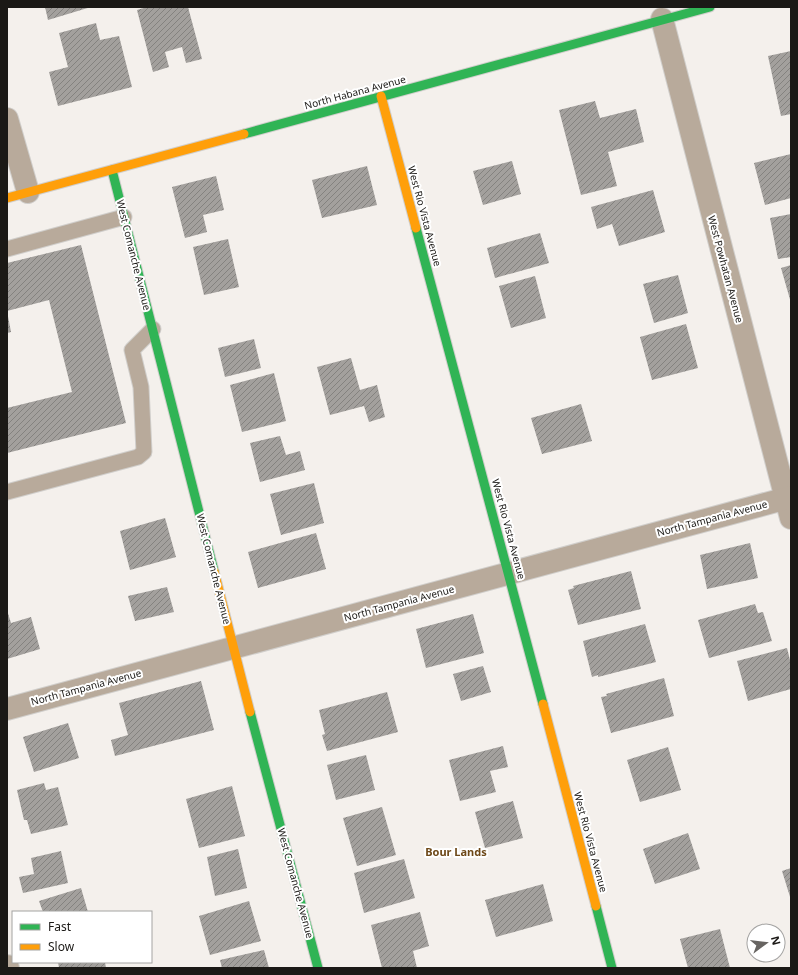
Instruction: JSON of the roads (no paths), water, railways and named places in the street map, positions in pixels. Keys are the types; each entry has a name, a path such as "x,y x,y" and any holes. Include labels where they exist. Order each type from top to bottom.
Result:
{"street":[{"name":"North Habana Avenue","path":"7,198 710,7"},
{"name":"West Powhatan Avenue","path":"662,20 789,504"},
{"name":"West Rio Vista Avenue","path":"381,96 509,573 612,968"},
{"path":"7,119 28,192"},
{"name":"West Comanche Avenue","path":"112,170 233,648 318,968"},
{"name":"North Tampania Avenue","path":"7,709 509,573 789,504"}],"lane":[{"path":"7,249 124,217"},
{"path":"7,492 138,457 144,452 141,387 132,350 152,329"},
{"path":"141,387 167,385"}],"district":[{"name":"Bour Lands","path":"456,851"}]}
